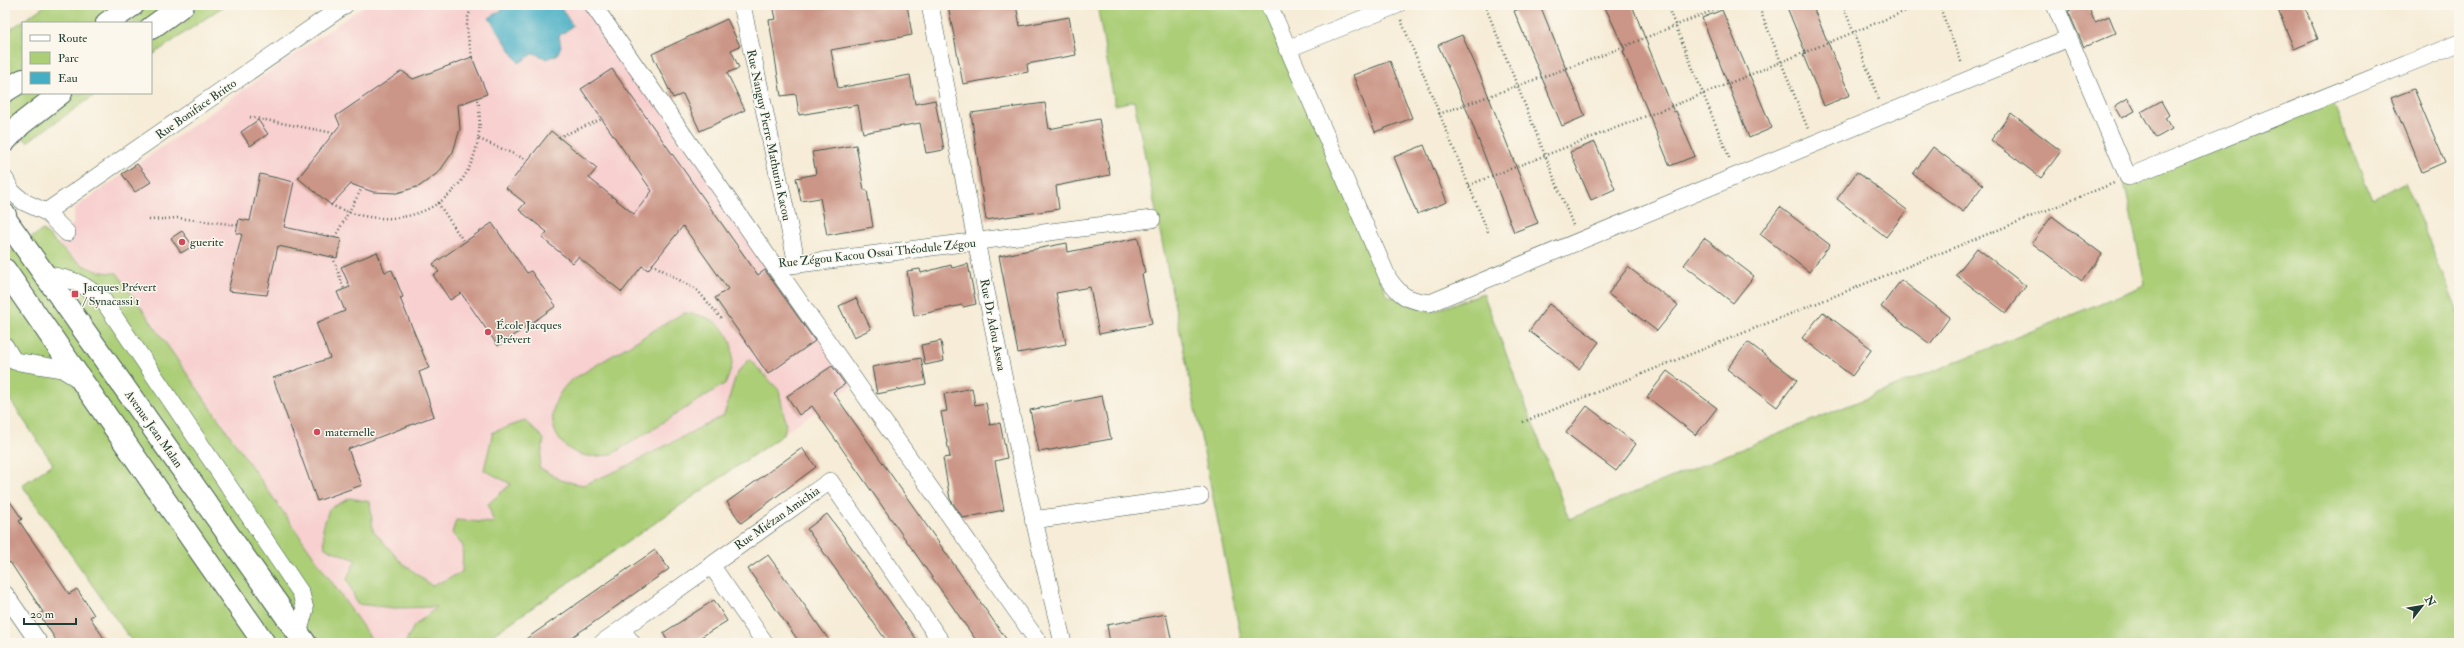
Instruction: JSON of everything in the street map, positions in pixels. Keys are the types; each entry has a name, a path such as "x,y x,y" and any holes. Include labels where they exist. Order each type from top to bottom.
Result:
{"main road":[{"path":"108,22 132,5"},
{"path":"152,27 183,5"},
{"path":"5,92 22,81"},
{"path":"5,140 21,124 60,94"},
{"name":"Avenue Jean Malan","path":"5,215 6,220 301,638"},
{"path":"5,270 264,643"}],"street":[{"name":"Rue Boniface Britto","path":"46,212 345,5"},
{"name":"Rue Zégou Kacou Ossai Théodule Zégou","path":"593,5 774,266 977,242 1152,219"},
{"name":"Rue Nanguy Pierre Mathurin Kacou","path":"742,5 797,264"},
{"name":"Rue Dr Adou Assoa","path":"930,5 1033,520 1063,643"},
{"path":"1269,5 1388,278 1399,293 1412,301 1430,303 2069,38"},
{"path":"1287,49 1396,5"},
{"path":"2055,5 2128,177 2459,43"},
{"path":"5,179 12,192 24,202 46,212 67,233"},
{"path":"774,266 1039,643"},
{"path":"45,274 71,279 87,286 103,300 301,593 305,609 301,638"},
{"path":"5,346 9,364 62,369 83,382"},
{"name":"Rue Miézan Amichia","path":"602,643 627,636 711,565 830,481 942,643"},
{"path":"1033,520 1200,496"},
{"path":"711,565 765,643"},
{"path":"5,594 39,643"}],"path":[{"path":"472,56 467,29 467,18 475,5"},
{"path":"1396,5 1488,232"},
{"path":"1485,5 1580,241"},
{"path":"1667,5 1737,176"},
{"path":"1439,114 1518,86 1726,5"},
{"path":"1758,5 1814,144"},
{"path":"1843,5 1886,114"},
{"path":"1469,185 1703,94 1920,5"},
{"path":"1939,5 1969,80"},
{"path":"331,205 348,213 367,218 386,220 406,217 438,203 455,188 467,173 475,155 479,139 481,117 478,98"},
{"path":"250,117 334,133"},
{"path":"559,137 602,119"},
{"path":"479,139 528,160"},
{"path":"1523,422 2128,177"},
{"path":"335,237 362,188"},
{"path":"438,203 464,242"},
{"path":"149,220 178,218 238,225"},
{"path":"332,257 344,289"},
{"path":"652,264 698,291 721,318"}],"shaded area":[{"name":"École Jacques Prévert","path":"365,5 587,5 855,384 481,643 374,643 117,273 102,274 86,268 71,257 58,244 73,224 75,208"}],"green space":[{"path":"46,5 225,5 152,55 152,22 22,22 22,94 97,94 27,142 5,112 5,33"},
{"path":"1097,5 1271,5 1387,295 1432,312 1483,293 1569,519 2145,285 2124,181 2332,100 2372,200 2405,182 2459,315 2459,643 1242,643 1134,101 1115,105"},
{"path":"43,230 67,254 84,266 94,270 117,273 374,643 133,643 22,485 53,464 5,392 5,255"},
{"path":"683,313 698,315 710,319 720,326 727,334 731,344 732,356 731,369 726,383 614,453 596,456 580,454 567,448 558,438 553,425 553,411 559,396 570,381"},
{"path":"749,359 779,390 786,425 784,434 481,643 405,643 414,626 437,607 394,608 357,604 347,578 356,560 325,548 323,528 329,509 350,498 370,502 373,530 399,560 432,586 462,572 463,546 452,533 456,520 494,523 488,504 511,484 484,470 493,432 525,421 544,439 539,467 560,480 583,485 621,469 724,415 736,375"}],"water":[{"path":"509,5 559,5 573,26 559,36 561,46 557,55 547,59 534,53 519,63 489,18"}],"building":[{"path":"773,5 907,5 912,35 831,50 838,88 910,75 915,104 935,100 944,150 926,153 920,123 863,133 858,105 799,115 796,94 781,96 769,20 776,19"},
{"path":"948,5 1016,5 1020,26 1069,17 1076,55 1027,64 1028,72 963,84"},
{"path":"1529,5 1540,5 1585,116 1562,126 1514,11"},
{"path":"1604,5 1632,5 1674,112 1676,111 1695,156 1670,166 1623,51 1625,50"},
{"path":"1786,5 1812,5 1850,95 1824,106 1803,55 1806,54"},
{"path":"2088,5 2095,22 2109,16 2116,33 2084,47 2068,11"},
{"path":"2276,5 2304,5 2318,39 2294,49"},
{"path":"1722,10 1772,128 1749,138 1702,18"},
{"path":"727,19 740,46 731,50 739,68 727,73 745,110 700,131 683,94 673,98 652,54"},
{"path":"1462,35 1483,82 1538,223 1514,232 1468,113 1438,45"},
{"path":"472,57 487,94 458,105 460,129 453,152 439,172 420,186 397,193 373,192 351,184 331,205 298,178 340,125 336,116 402,71 413,79"},
{"path":"1390,61 1412,118 1375,132 1353,75"},
{"path":"612,69 758,275 765,270 815,341 768,374 715,298 728,289 683,226 648,270 642,266 622,292 578,257 573,263 542,238 547,232 519,210 525,203 506,188 551,131 597,168 589,178 634,214 652,191 581,89"},
{"path":"2414,89 2445,162 2422,172 2391,98"},
{"path":"2128,98 2135,111 2122,118 2115,106"},
{"path":"2161,101 2169,115 2165,118 2172,129 2156,138 2141,112"},
{"path":"1045,103 1049,129 1099,119 1110,175 1056,186 1059,209 986,220 971,113"},
{"path":"2011,113 2061,151 2041,178 1991,140"},
{"path":"258,120 268,134 250,146 241,132"},
{"path":"1595,142 1615,189 1591,200 1570,152"},
{"path":"856,145 864,190 867,190 873,227 827,235 820,198 801,201 796,178 816,174 812,152"},
{"path":"1424,145 1447,202 1417,214 1394,157"},
{"path":"1933,147 1983,185 1963,212 1913,174"},
{"path":"137,164 151,182 135,192 122,174"},
{"path":"1857,172 1907,210 1886,237 1837,199"},
{"path":"260,174 294,182 284,227 341,239 337,258 278,246 267,295 228,291 242,234 236,233 239,219 250,221"},
{"path":"1780,207 1830,245 1809,272 1760,234"},
{"path":"2052,216 2102,254 2082,281 2032,243"},
{"path":"492,223 527,273 531,271 556,306 498,346 461,293 450,300 433,275 439,272 433,264"},
{"name":"guerite","path":"182,231 193,246 181,253 171,238"},
{"path":"1138,238 1145,273 1142,274 1152,324 1099,334 1090,287 1056,293 1066,344 1018,353 999,256 1067,243 1068,252"},
{"path":"1704,238 1754,276 1733,303 1684,265"},
{"path":"1977,248 2026,286 2006,313 1956,275"},
{"path":"377,252 385,272 392,270 403,297 400,298 429,368 419,372 434,416 348,449 362,485 317,501 273,378 330,358 316,323 345,311 337,292 350,287 341,267"},
{"path":"968,264 976,304 963,307 962,305 914,316 907,271 920,269 921,273 951,265 952,268"},
{"path":"1628,267 1678,305 1657,331 1608,294"},
{"path":"1901,280 1950,317 1930,344 1881,307"},
{"path":"856,298 871,329 854,337 839,306"},
{"path":"1549,304 1599,342 1579,369 1529,331"},
{"path":"1823,312 1872,349 1852,376 1802,338"},
{"path":"941,341 944,361 925,365 921,345"},
{"path":"1748,342 1797,380 1777,407 1727,369"},
{"path":"921,358 926,384 877,394 872,367"},
{"path":"832,366 845,384 833,392 1009,643 978,643 812,406 799,415 787,396"},
{"path":"1667,371 1717,408 1696,435 1647,397"},
{"path":"972,388 975,405 986,403 990,425 1000,423 1007,458 995,461 1004,510 963,518 950,499 943,458 950,457 941,412 947,411 944,394"},
{"path":"1102,396 1111,439 1039,452 1030,410"},
{"path":"1587,406 1636,444 1616,471 1566,433"},
{"path":"802,448 816,467 741,523 727,502"},
{"path":"5,494 22,519 19,521 69,594 77,589 94,615 90,617 107,643 58,643 39,614 43,612 10,562 5,566"},
{"path":"827,514 919,643 888,643 807,529"},
{"path":"655,550 669,569 590,625 563,643 520,643"},
{"path":"768,555 831,643 800,643 748,569"},
{"path":"714,600 727,621 691,643 669,643 663,633"},
{"path":"1166,614 1172,643 1110,643 1107,625"}],"place":[{"name":"guerite","path":"182,242"},
{"name":"Jacques Prévert / Synacassi 1","path":"75,294"},
{"name":"École Jacques Prévert","path":"488,332"},
{"name":"maternelle","path":"317,432"}]}
